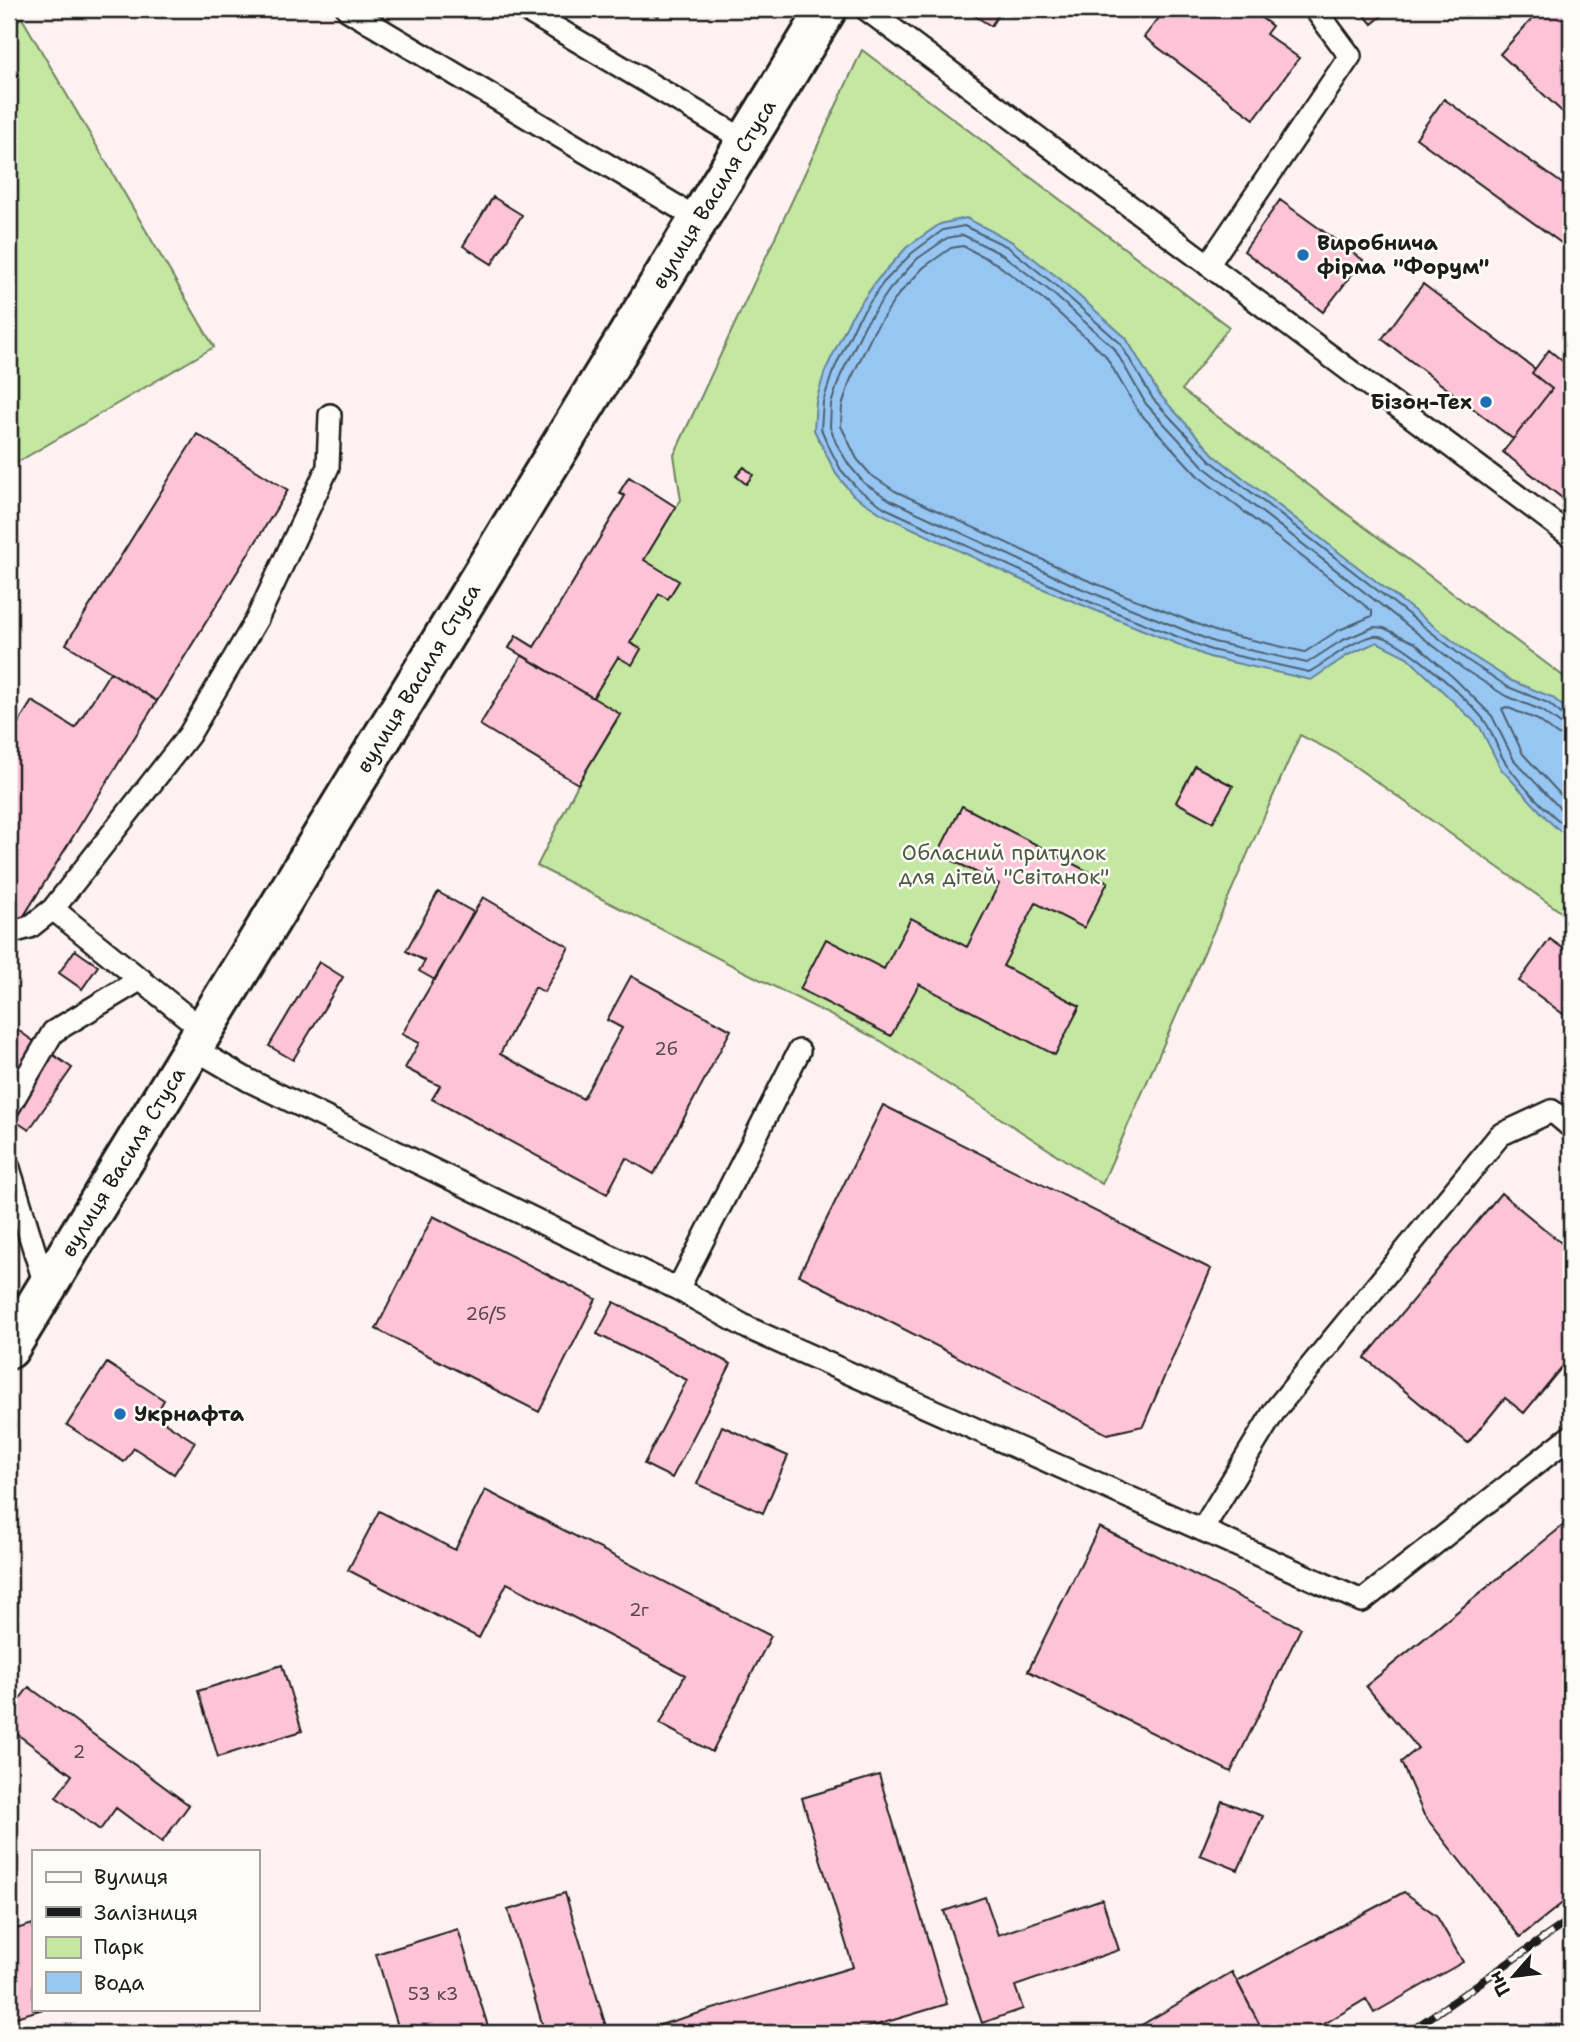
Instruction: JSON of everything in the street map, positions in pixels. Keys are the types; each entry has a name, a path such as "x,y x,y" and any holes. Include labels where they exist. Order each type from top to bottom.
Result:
{"main road":[{"name":"вулиця Василя Стуса","path":"9,1349 827,9"}],"lane":[{"path":"524,9 746,141"},
{"path":"866,9 1571,536"},
{"path":"1208,265 1350,56 1315,9"},
{"path":"348,10 698,219"},
{"path":"9,933 30,927 53,909 189,735 257,619 328,467 330,415"},
{"path":"53,909 141,979 198,1039 248,1080 678,1289 748,1328 1362,1601 1571,1436"},
{"path":"9,1107 53,1032 141,979"},
{"path":"678,1289 799,1051"},
{"path":"1202,1530 1275,1410 1500,1135 1552,1111 1571,1127"},
{"path":"9,1168 46,1288"}],"green space":[{"path":"22,18 214,347 9,467 9,26"},
{"name":"Обласний притулок для дітей \"Світанок\"","path":"862,50 1229,327 1182,390 1571,682 1571,919 1336,753 1300,735 1102,1184 881,1041 537,866 578,784 620,715 509,648 516,636 535,647 625,496 619,493 629,477 676,507 681,500 674,455"}],"water":[{"path":"966,218 1011,241 1060,279 1126,338 1159,394 1215,456 1471,655 1512,681 1552,697 1571,713 1571,840 1552,824 1501,769 1480,727 1407,657 1377,642 1348,655 1311,680 1209,657 1019,579 882,514 853,495 836,474 814,430 816,401 825,371 851,317 878,279 907,247 940,224"}],"building":[{"path":"644,9 663,9 658,17"},
{"path":"964,9 1002,9 991,26"},
{"path":"1166,9 1218,9 1224,13 1227,9 1250,9 1272,26 1266,34 1299,58 1254,119 1144,37"},
{"path":"1359,9 1390,9 1372,24"},
{"path":"1541,9 1571,9 1571,120 1500,54"},
{"path":"1444,99 1571,190 1571,250 1416,138"},
{"path":"493,197 522,215 492,264 463,246"},
{"name":"Виробнича фірма \"Форум\"","path":"1280,200 1363,260 1323,312 1244,251"},
{"path":"1423,284 1535,369 1532,373 1552,389 1513,439 1382,339"},
{"path":"1549,350 1571,368 1571,505 1503,452 1552,389 1532,373"},
{"path":"197,434 288,490 157,701 66,644"},
{"path":"744,467 753,475 746,484 736,476"},
{"path":"629,477 676,507 644,560 679,581 668,599 659,594 630,643 641,649 632,665 618,657 593,698 509,648 516,636 534,647 625,496 619,493"},
{"path":"1571,624 1571,642 1562,635"},
{"path":"522,655 620,714 578,784 480,725"},
{"path":"110,672 157,701 17,927 9,922 9,725 15,728 32,701 75,728"},
{"path":"1195,766 1233,786 1213,822 1176,802"},
{"path":"962,806 1108,882 1084,928 1036,903 1003,966 1080,1006 1055,1055 919,984 891,1036 800,989 826,939 884,969 911,918 967,947 999,884 938,853"},
{"path":"438,892 473,912 435,980 419,971 425,961 406,951"},
{"path":"483,897 569,947 544,992 535,987 500,1054 583,1099 622,1028 607,1020 631,976 731,1030 654,1174 626,1158 607,1194 432,1099 440,1086 405,1068 419,1043 402,1034"},
{"path":"1550,939 1571,954 1571,1020 1519,981"},
{"path":"75,950 98,966 82,989 59,973"},
{"path":"319,962 343,977 293,1060 269,1046"},
{"path":"9,1024 72,1068 29,1130 9,1117"},
{"path":"883,1105 1211,1269 1143,1426 1107,1434 799,1275"},
{"path":"1501,1193 1571,1251 1571,1356 1524,1413 1505,1398 1468,1443 1365,1358"},
{"path":"433,1216 596,1299 539,1412 376,1329"},
{"path":"614,1302 731,1364 672,1478 644,1464 687,1380 597,1334"},
{"path":"107,1363 164,1400 155,1416 195,1442 174,1474 134,1448 124,1462 67,1425"},
{"path":"722,1426 788,1456 763,1513 697,1484"},
{"path":"485,1490 771,1636 712,1752 660,1724 685,1675 507,1583 479,1638 348,1570 379,1511 455,1550"},
{"path":"1571,1519 1571,1896 1520,1937 1424,1815 1401,1762 1418,1748 1366,1686"},
{"path":"1099,1527 1301,1628 1231,1772 1028,1671"},
{"path":"282,1665 302,1731 218,1757 198,1691"},
{"path":"29,1687 189,1805 162,1842 116,1808 100,1830 56,1797 72,1775 9,1728 9,1713"},
{"path":"879,1775 947,2004 850,2033 633,2033 853,1967 802,1798"},
{"path":"1222,1801 1263,1816 1238,1870 1200,1855"},
{"path":"1404,1892 1436,1915 1463,1962 1374,2013 1366,1999 1309,2033 1264,2033 1237,1981"},
{"path":"565,1893 608,2033 545,2033 508,1910"},
{"path":"985,1897 998,1935 1102,1899 1119,1950 1015,1986 1023,2009 982,2023 944,1911"},
{"path":"32,1924 32,2010 40,2010 9,2019 9,1931"},
{"path":"458,1929 490,2033 400,2033 376,1954"},
{"path":"1232,1972 1264,2033 1128,2033"}],"railway":[{"path":"1408,2033 1571,1919"}],"place":[{"name":"Виробнича фірма \"Форум\"","path":"1303,255"},
{"name":"Бізон-Тех","path":"1486,402"},
{"name":"Укрнафта","path":"120,1414"}]}
